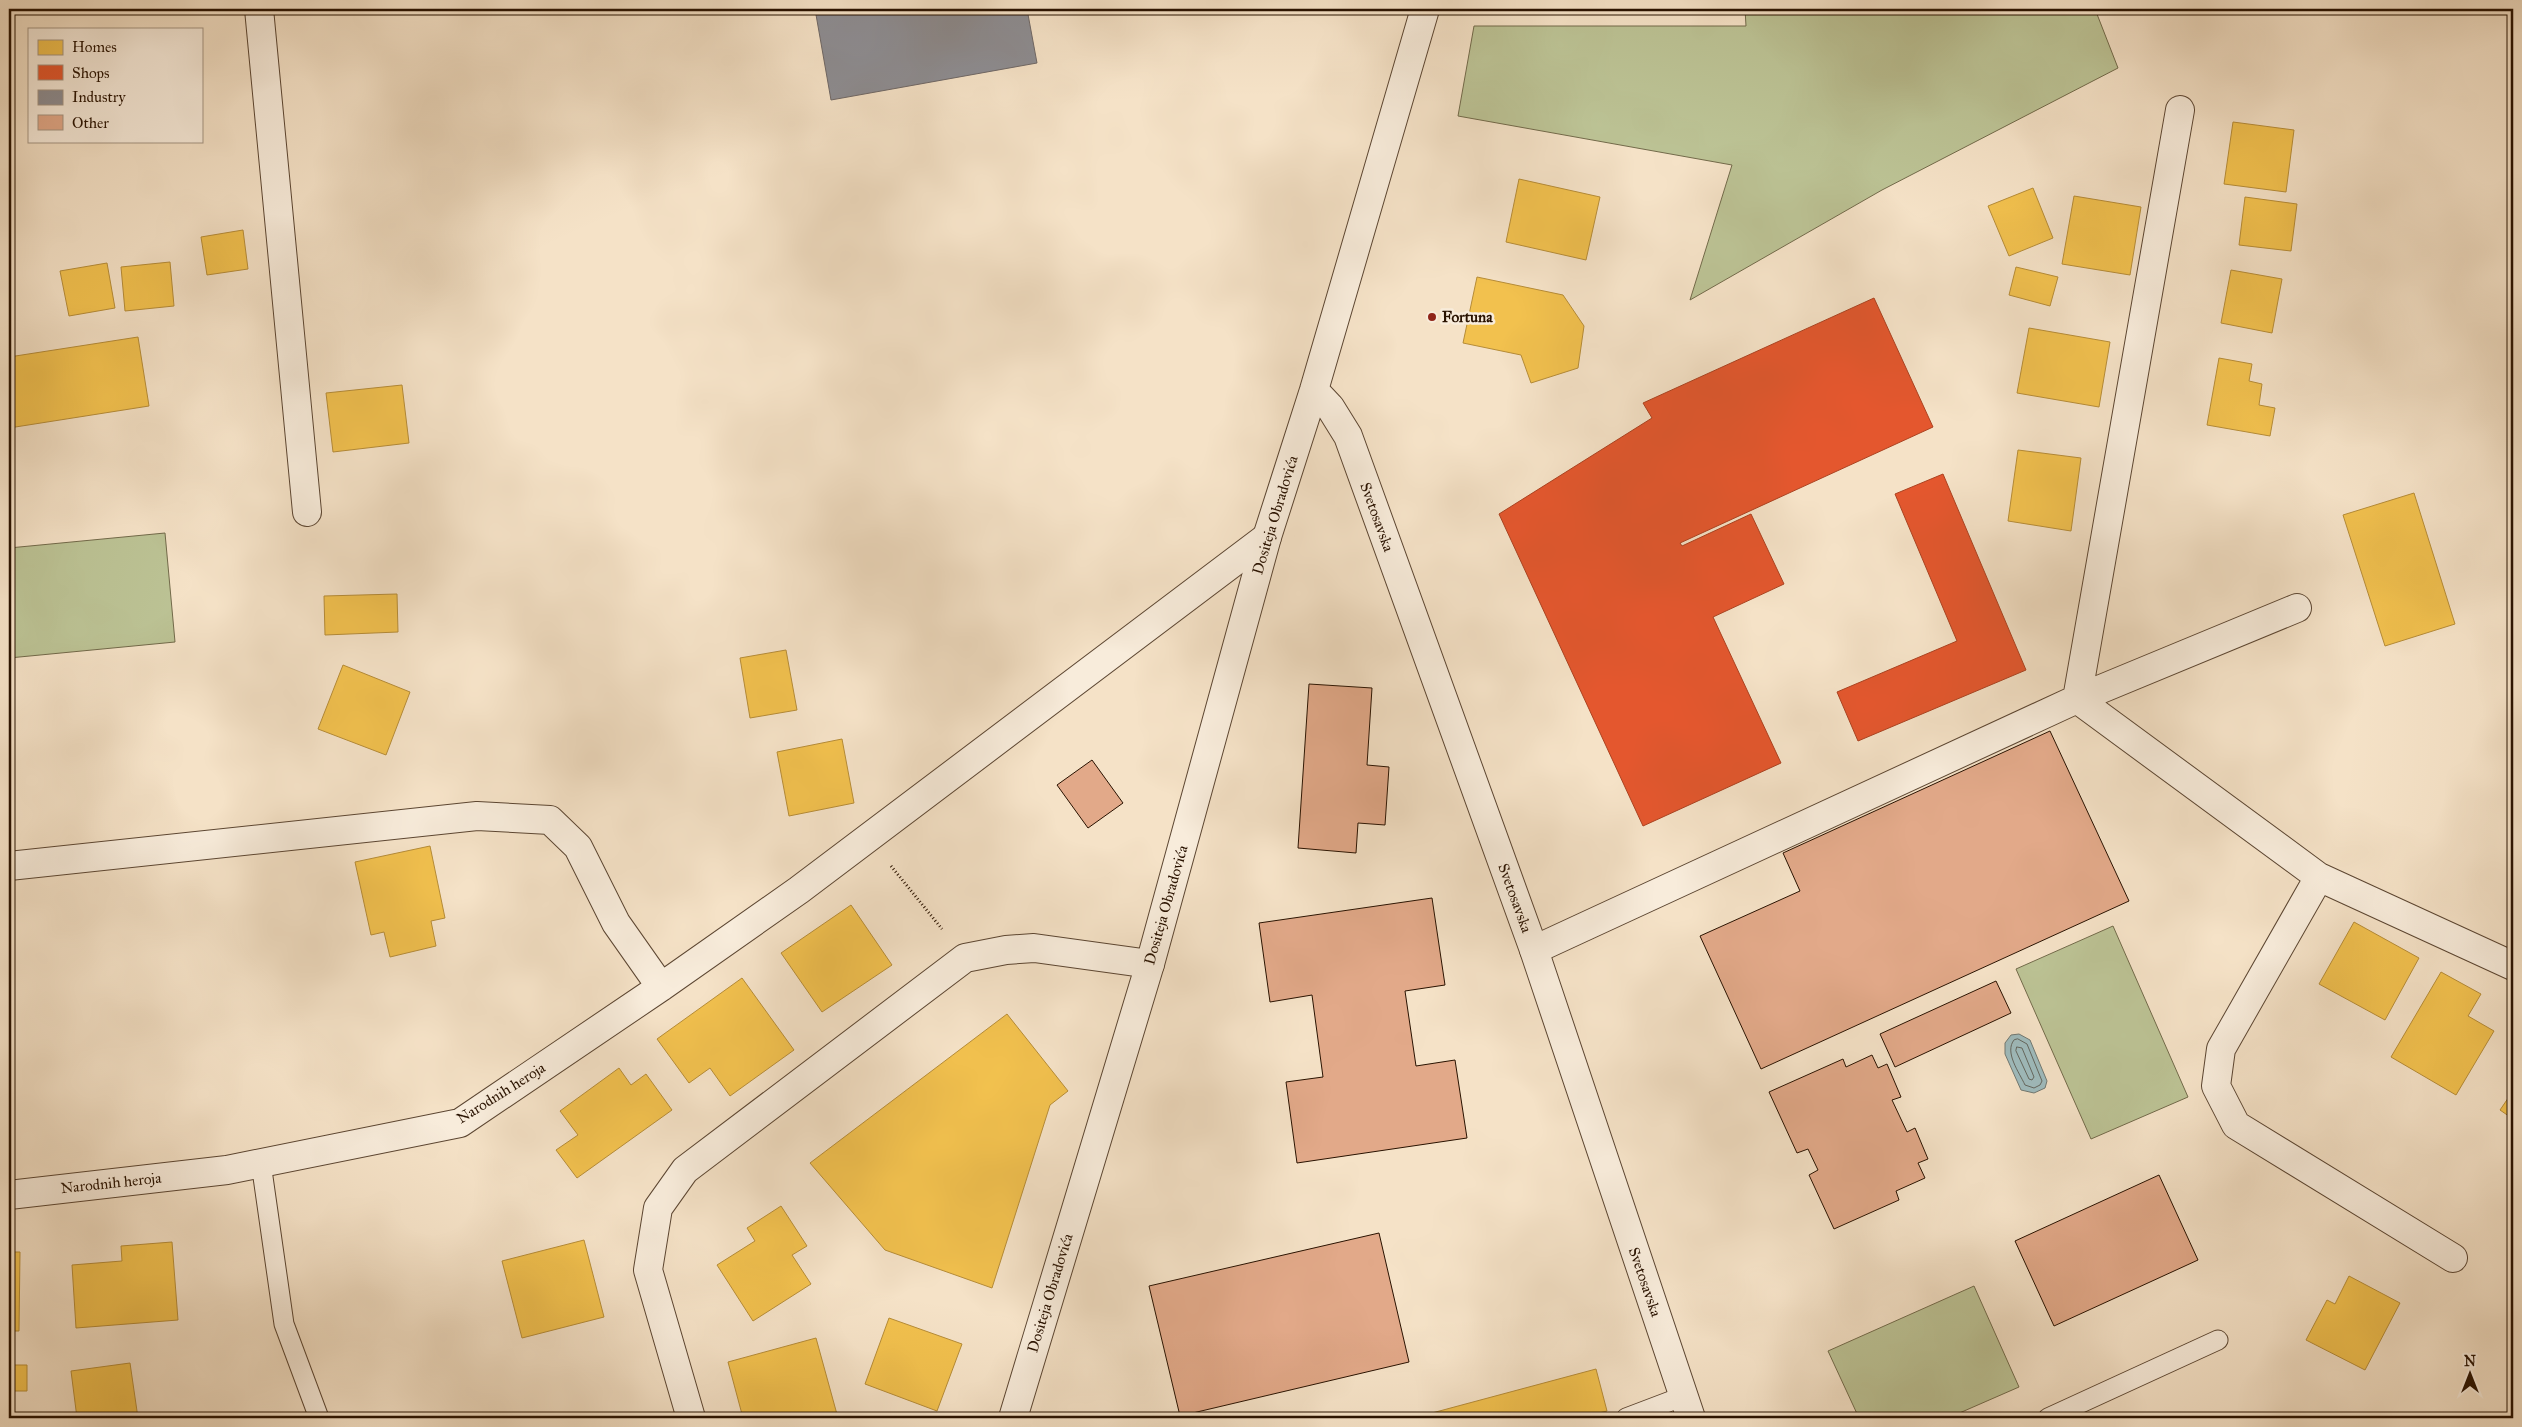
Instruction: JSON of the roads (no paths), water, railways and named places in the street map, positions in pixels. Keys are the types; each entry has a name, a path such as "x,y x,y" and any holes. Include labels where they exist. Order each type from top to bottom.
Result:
{"street":[{"path":"259,9 307,512"},
{"name":"Dositeja Obradovića","path":"1013,1418 1150,964 1268,537 1314,390 1424,9"},
{"path":"2077,699 2180,110"},
{"name":"Svetosavska","path":"1314,390 1330,407 1348,436 1534,950 1687,1407"},
{"name":"Narodnih heroja","path":"9,1195 226,1170 460,1122 661,987 798,890 867,836 1268,537"},
{"path":"1534,950 2077,699 2297,608"},
{"path":"2077,699 2319,877 2513,966"},
{"path":"9,866 477,816 550,820 578,847 616,923 661,987"},
{"path":"2319,877 2222,1049 2216,1086 2236,1125 2453,1258"},
{"path":"691,1418 648,1270 658,1208 685,1170 965,958 1006,950 1034,948 1150,964"}],"lane":[{"path":"261,1163 284,1324 319,1418"},
{"path":"2048,1418 2218,1340"},
{"path":"1626,1418 1687,1407"}],"water":[{"path":"2019,1034 2030,1040 2047,1081 2045,1088 2034,1093 2021,1090 2005,1054 2005,1043 2011,1035"}],"place":[{"name":"Fortuna","path":"1432,317"}]}
